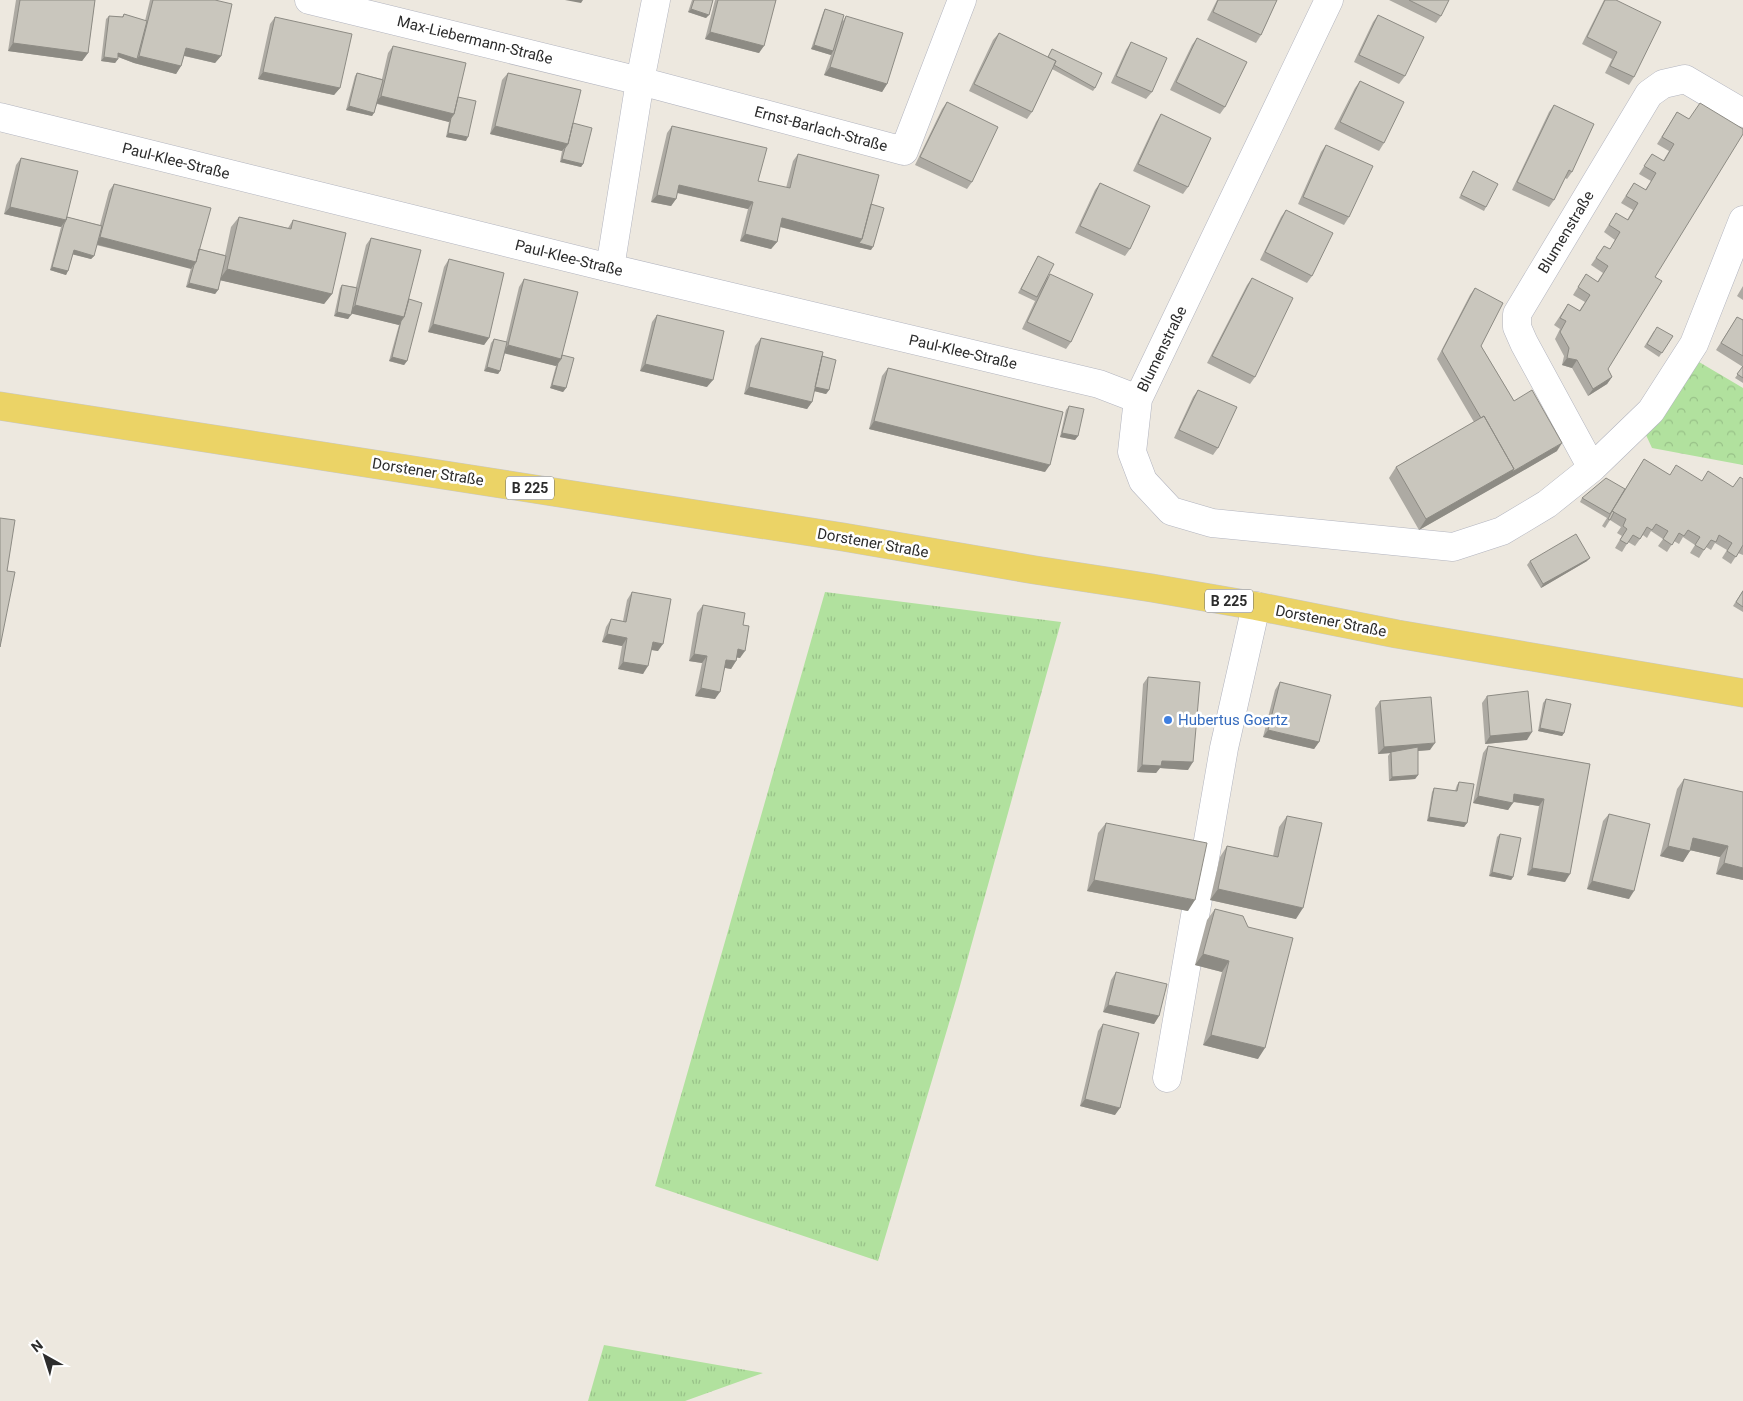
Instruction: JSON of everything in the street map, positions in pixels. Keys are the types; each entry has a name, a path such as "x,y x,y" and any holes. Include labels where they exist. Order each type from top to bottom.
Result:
{"main road":[{"name":"Dorstener Straße","path":"0,406 843,537 1256,606 1397,634 1743,693"}],"street":[{"name":"Max-Liebermann-Straße","path":"309,0 640,81"},
{"path":"610,268 640,81 656,0"},
{"name":"Ernst-Barlach-Straße","path":"640,81 904,151 962,0"},
{"name":"Blumenstraße","path":"1329,0 1138,398 1132,452 1143,481 1171,511 1212,523 1453,547 1502,532 1547,504 1592,468 1652,411 1694,344 1743,220"},
{"name":"Blumenstraße","path":"1592,468 1524,343 1517,328 1517,314 1649,94 1662,84 1685,79 1743,112"},
{"name":"Paul-Klee-Straße","path":"0,117 610,268 1100,384 1138,398"},
{"path":"1166,1078 1224,748 1256,606"}],"green space":[{"path":"1694,359 1743,388 1743,465 1652,448 1646,435"},
{"path":"825,592 1061,622 958,993 878,1261 655,1186"},
{"path":"604,1345 763,1373 685,1401 588,1401"}],"building":[{"path":"20,0 95,0 88,53 13,43"},
{"path":"153,0 215,0 232,4 221,56 186,48 181,66 139,56"},
{"path":"694,0 713,0 709,15 691,9"},
{"path":"718,0 776,0 764,46 710,32"},
{"path":"1218,0 1277,0 1261,35 1213,12"},
{"path":"1409,0 1449,0 1441,16"},
{"path":"1605,0 1616,0 1661,22 1634,77 1610,66 1617,52 1587,37"},
{"path":"825,9 844,15 833,51 814,45"},
{"path":"124,14 147,21 137,59 118,53 118,59 104,57 109,16 123,17"},
{"path":"1378,15 1424,37 1405,76 1359,55"},
{"path":"846,16 903,33 887,84 830,67"},
{"path":"275,17 352,34 340,88 263,72"},
{"path":"999,33 1056,61 1032,112 974,84"},
{"path":"1197,38 1247,62 1225,107 1176,82"},
{"path":"1131,42 1167,58 1152,92 1116,76"},
{"path":"393,46 466,63 454,114 381,96"},
{"path":"1052,49 1102,73 1095,88 1054,65 1056,61 1048,57"},
{"path":"357,73 383,80 374,113 349,106"},
{"path":"508,73 581,90 568,144 495,126"},
{"path":"1360,81 1404,102 1384,143 1340,122"},
{"path":"458,97 476,101 468,137 448,133"},
{"path":"947,102 998,127 972,182 920,157"},
{"path":"1700,103 1743,129 1743,134 1655,277 1662,281 1608,369 1612,377 1593,389 1577,360 1567,358 1569,348 1560,332 1566,321 1560,318 1568,304 1580,311 1590,295 1578,287 1586,274 1598,282 1608,266 1596,258 1604,246 1610,249 1620,232 1609,225 1616,213 1628,220 1638,203 1626,196 1634,183 1646,190 1656,173 1644,166 1652,154 1664,161 1674,144 1662,137 1677,112 1689,119"},
{"path":"1554,105 1594,124 1572,172 1569,170 1554,200 1517,182"},
{"path":"1161,114 1211,138 1188,187 1138,164"},
{"path":"573,123 592,128 583,164 562,159"},
{"path":"672,126 767,148 758,181 790,188 798,154 879,175 862,239 782,218 777,242 745,234 753,202 679,185 676,199 657,195"},
{"path":"1326,145 1373,166 1349,217 1303,197"},
{"path":"21,158 78,171 66,220 10,207"},
{"path":"1473,171 1498,184 1486,207 1461,195"},
{"path":"1100,183 1150,206 1130,249 1080,226"},
{"path":"114,184 211,208 196,262 100,237"},
{"path":"871,204 884,208 873,247 859,243 862,239"},
{"path":"1286,210 1333,233 1312,276 1265,252"},
{"path":"67,217 102,226 94,256 74,250 68,271 52,267"},
{"path":"239,217 291,229 293,220 346,233 332,294 227,269"},
{"path":"371,238 421,250 404,317 355,305"},
{"path":"199,249 226,256 218,290 189,283"},
{"path":"1038,256 1054,264 1037,297 1021,289"},
{"path":"449,259 504,273 489,338 433,324"},
{"path":"1050,274 1093,294 1071,342 1027,322"},
{"path":"1252,278 1293,298 1255,377 1212,356"},
{"path":"524,279 578,292 561,359 508,345"},
{"path":"342,285 357,288 351,315 337,312"},
{"path":"1475,288 1503,303 1481,346 1514,401 1532,390 1562,443 1512,472 1514,469 1484,416 1481,418 1442,351"},
{"path":"409,299 422,303 407,361 392,357"},
{"path":"657,315 724,331 713,380 645,364"},
{"path":"1737,317 1743,320 1743,356 1721,343"},
{"path":"1657,327 1673,336 1662,353 1647,344"},
{"path":"761,338 823,352 812,402 749,387"},
{"path":"494,339 507,342 500,371 487,367"},
{"path":"562,355 574,358 566,388 552,385"},
{"path":"822,356 836,360 829,390 815,387"},
{"path":"1743,366 1743,378 1737,374"},
{"path":"888,368 1063,412 1050,465 874,421"},
{"path":"1198,390 1237,407 1218,448 1179,430"},
{"path":"1069,406 1084,409 1078,436 1062,433"},
{"path":"1484,416 1514,469 1426,519 1396,467"},
{"path":"1644,459 1670,475 1676,465 1702,481 1708,471 1733,487 1740,477 1743,479 1743,545 1736,557 1727,551 1732,543 1719,535 1716,542 1711,540 1704,550 1695,545 1700,537 1688,530 1684,536 1679,533 1672,545 1663,539 1668,531 1656,524 1652,530 1647,527 1640,539 1633,535 1627,544 1620,540 1627,529 1623,526 1626,519 1612,511"},
{"path":"1606,478 1625,489 1610,514 1582,498"},
{"path":"1612,511 1614,512 1610,520 1608,519"},
{"path":"0,518 15,520 7,571 15,572 0,647"},
{"path":"1576,534 1590,558 1543,584 1530,561"},
{"path":"1743,591 1743,607 1736,602"},
{"path":"632,592 671,599 663,644 653,642 648,666 623,662 627,638 607,634 611,619 626,622"},
{"path":"703,605 745,613 743,625 749,626 745,651 738,649 736,661 726,660 720,692 701,688 707,656 694,654"},
{"path":"1148,677 1200,682 1193,762 1162,761 1161,766 1142,765"},
{"path":"1280,682 1331,695 1319,742 1268,730"},
{"path":"1528,691 1532,732 1490,736 1487,696"},
{"path":"1431,697 1435,743 1384,747 1380,701"},
{"path":"1546,699 1571,704 1564,733 1540,728"},
{"path":"1488,746 1590,764 1570,874 1532,868 1544,799 1514,794 1513,803 1478,796"},
{"path":"1418,747 1418,775 1392,777 1391,752"},
{"path":"1684,779 1743,792 1743,868 1724,863 1728,846 1693,838 1690,851 1668,846"},
{"path":"1459,782 1474,784 1467,823 1429,817 1434,788 1457,791"},
{"path":"1609,814 1650,824 1634,891 1592,881"},
{"path":"1287,816 1322,823 1303,908 1218,889 1227,846 1278,857"},
{"path":"1106,823 1207,843 1195,900 1094,880"},
{"path":"1500,834 1521,838 1513,877 1492,872"},
{"path":"1215,909 1243,916 1248,927 1293,938 1265,1048 1211,1035 1229,961 1203,954"},
{"path":"1116,972 1167,984 1159,1016 1108,1005"},
{"path":"1103,1024 1139,1033 1120,1108 1085,1099"}],"place":[{"name":"Hubertus Goertz","path":"1168,720"}]}
